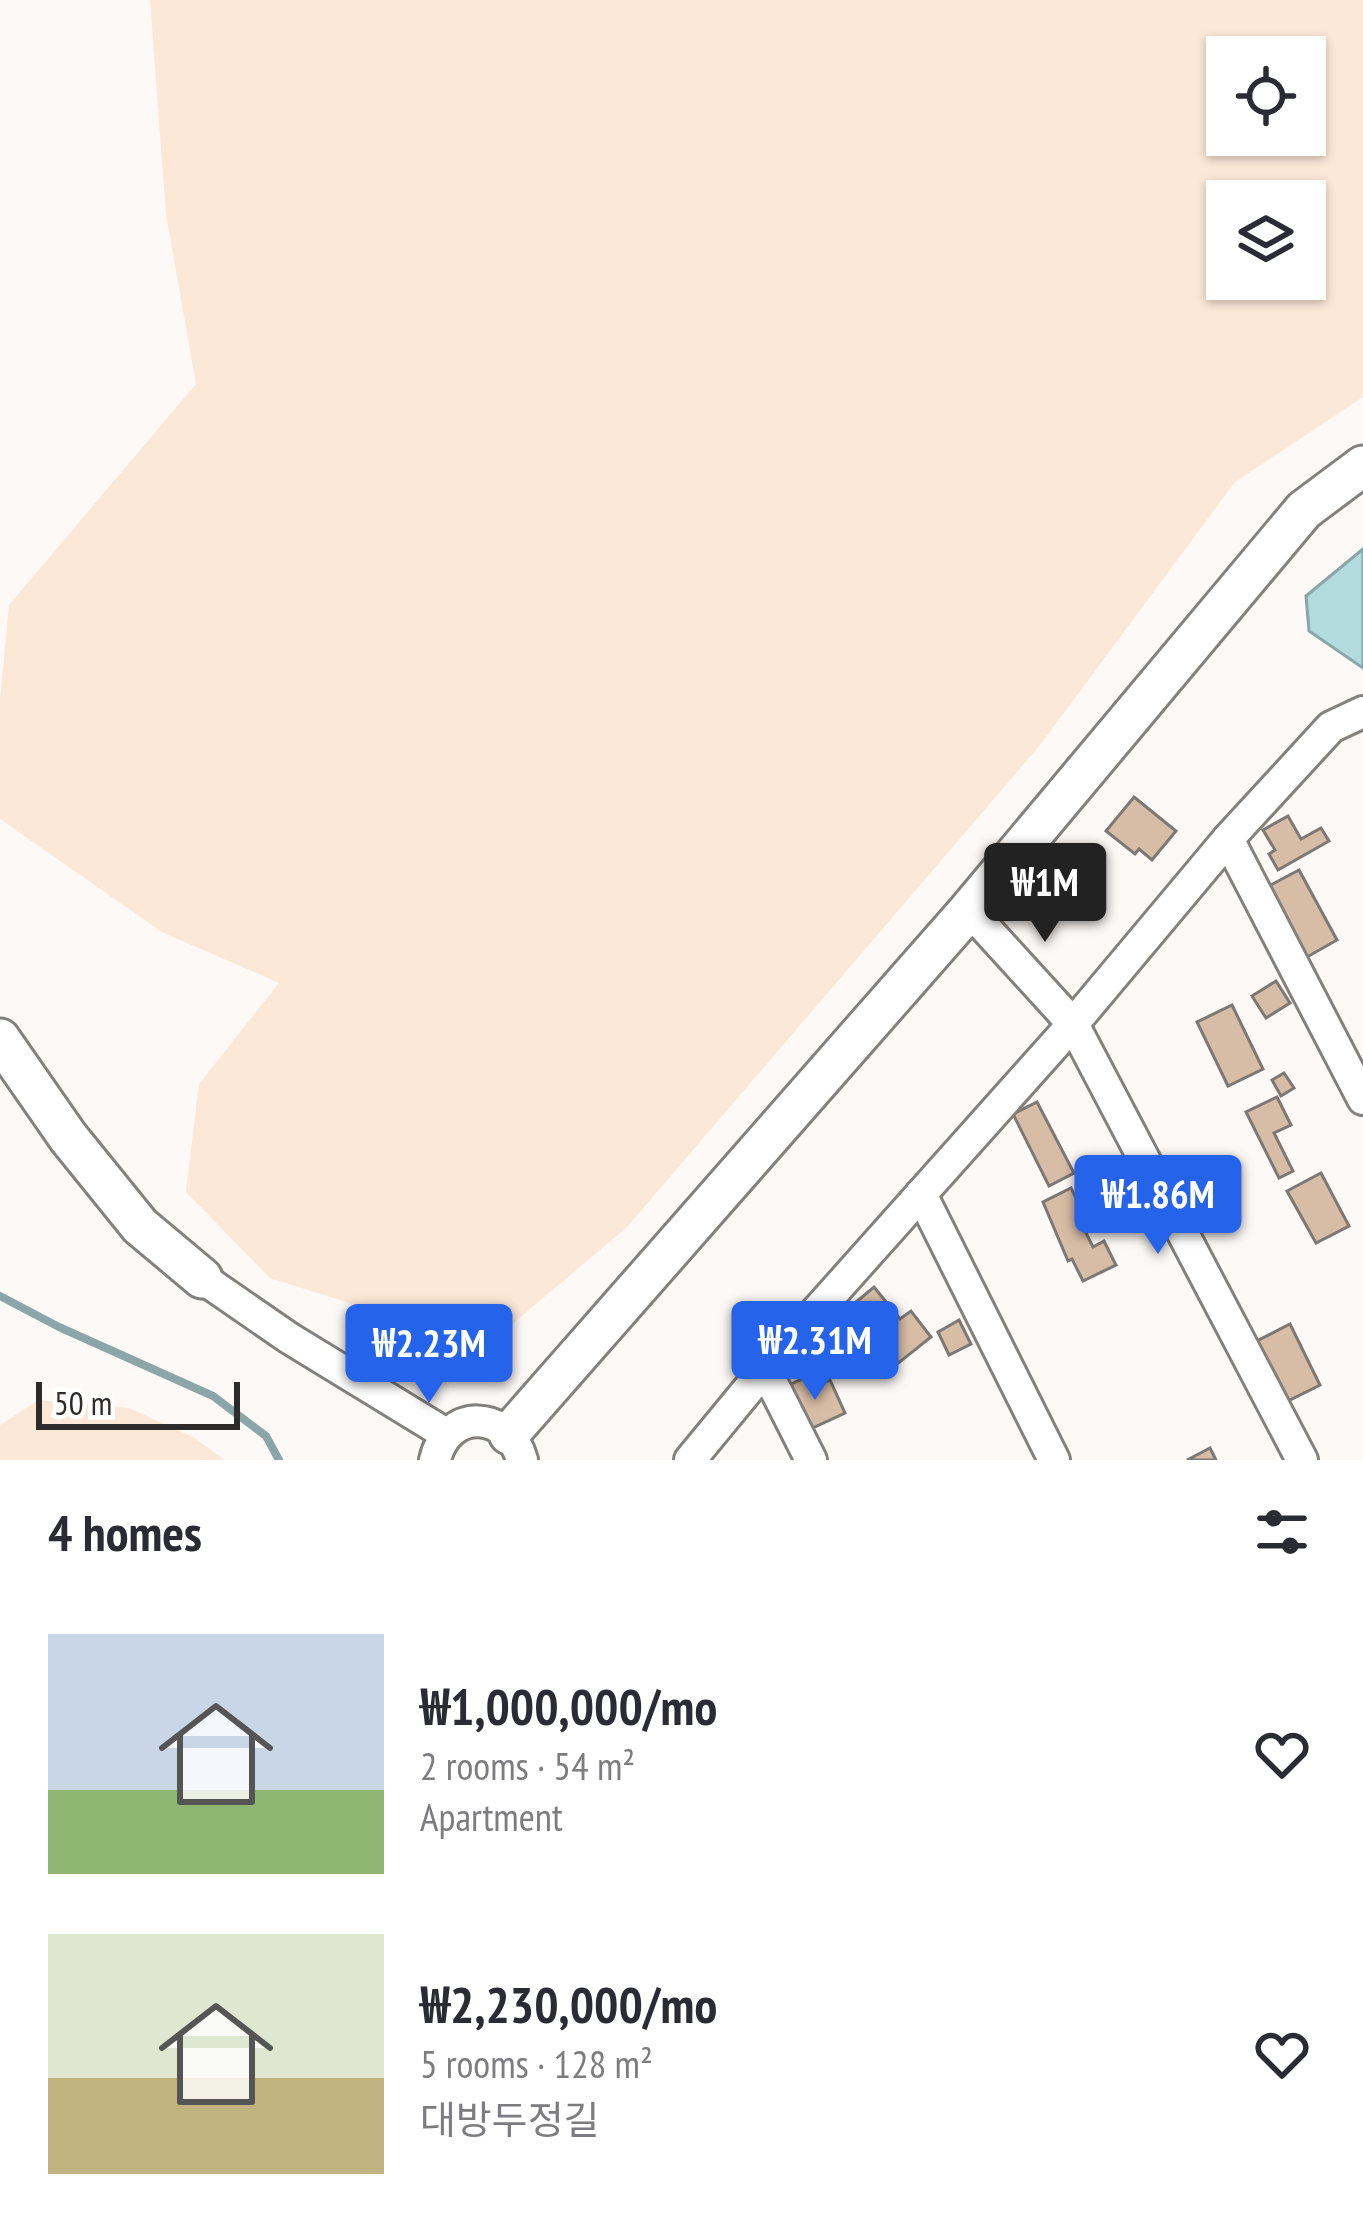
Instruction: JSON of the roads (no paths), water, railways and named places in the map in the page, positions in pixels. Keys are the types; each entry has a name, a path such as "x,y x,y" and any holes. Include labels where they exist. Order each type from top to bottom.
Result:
{"street":[{"path":"0,1040 68,1137 140,1226 202,1278 441,1447 471,1422 485,1422 516,1447 1304,510 1363,466"},
{"path":"690,1460 765,1369 1073,1024 1228,839 1331,728 1363,712"},
{"path":"1228,839 1363,1099"},
{"path":"969,910 1073,1024 1302,1460"},
{"path":"921,1194 1054,1460"},
{"path":"765,1369 811,1460"}],"water":[{"path":"1363,549 1363,668 1309,631 1306,596"}],"waterway":[{"path":"0,1296 213,1396 266,1436 279,1460"}]}
